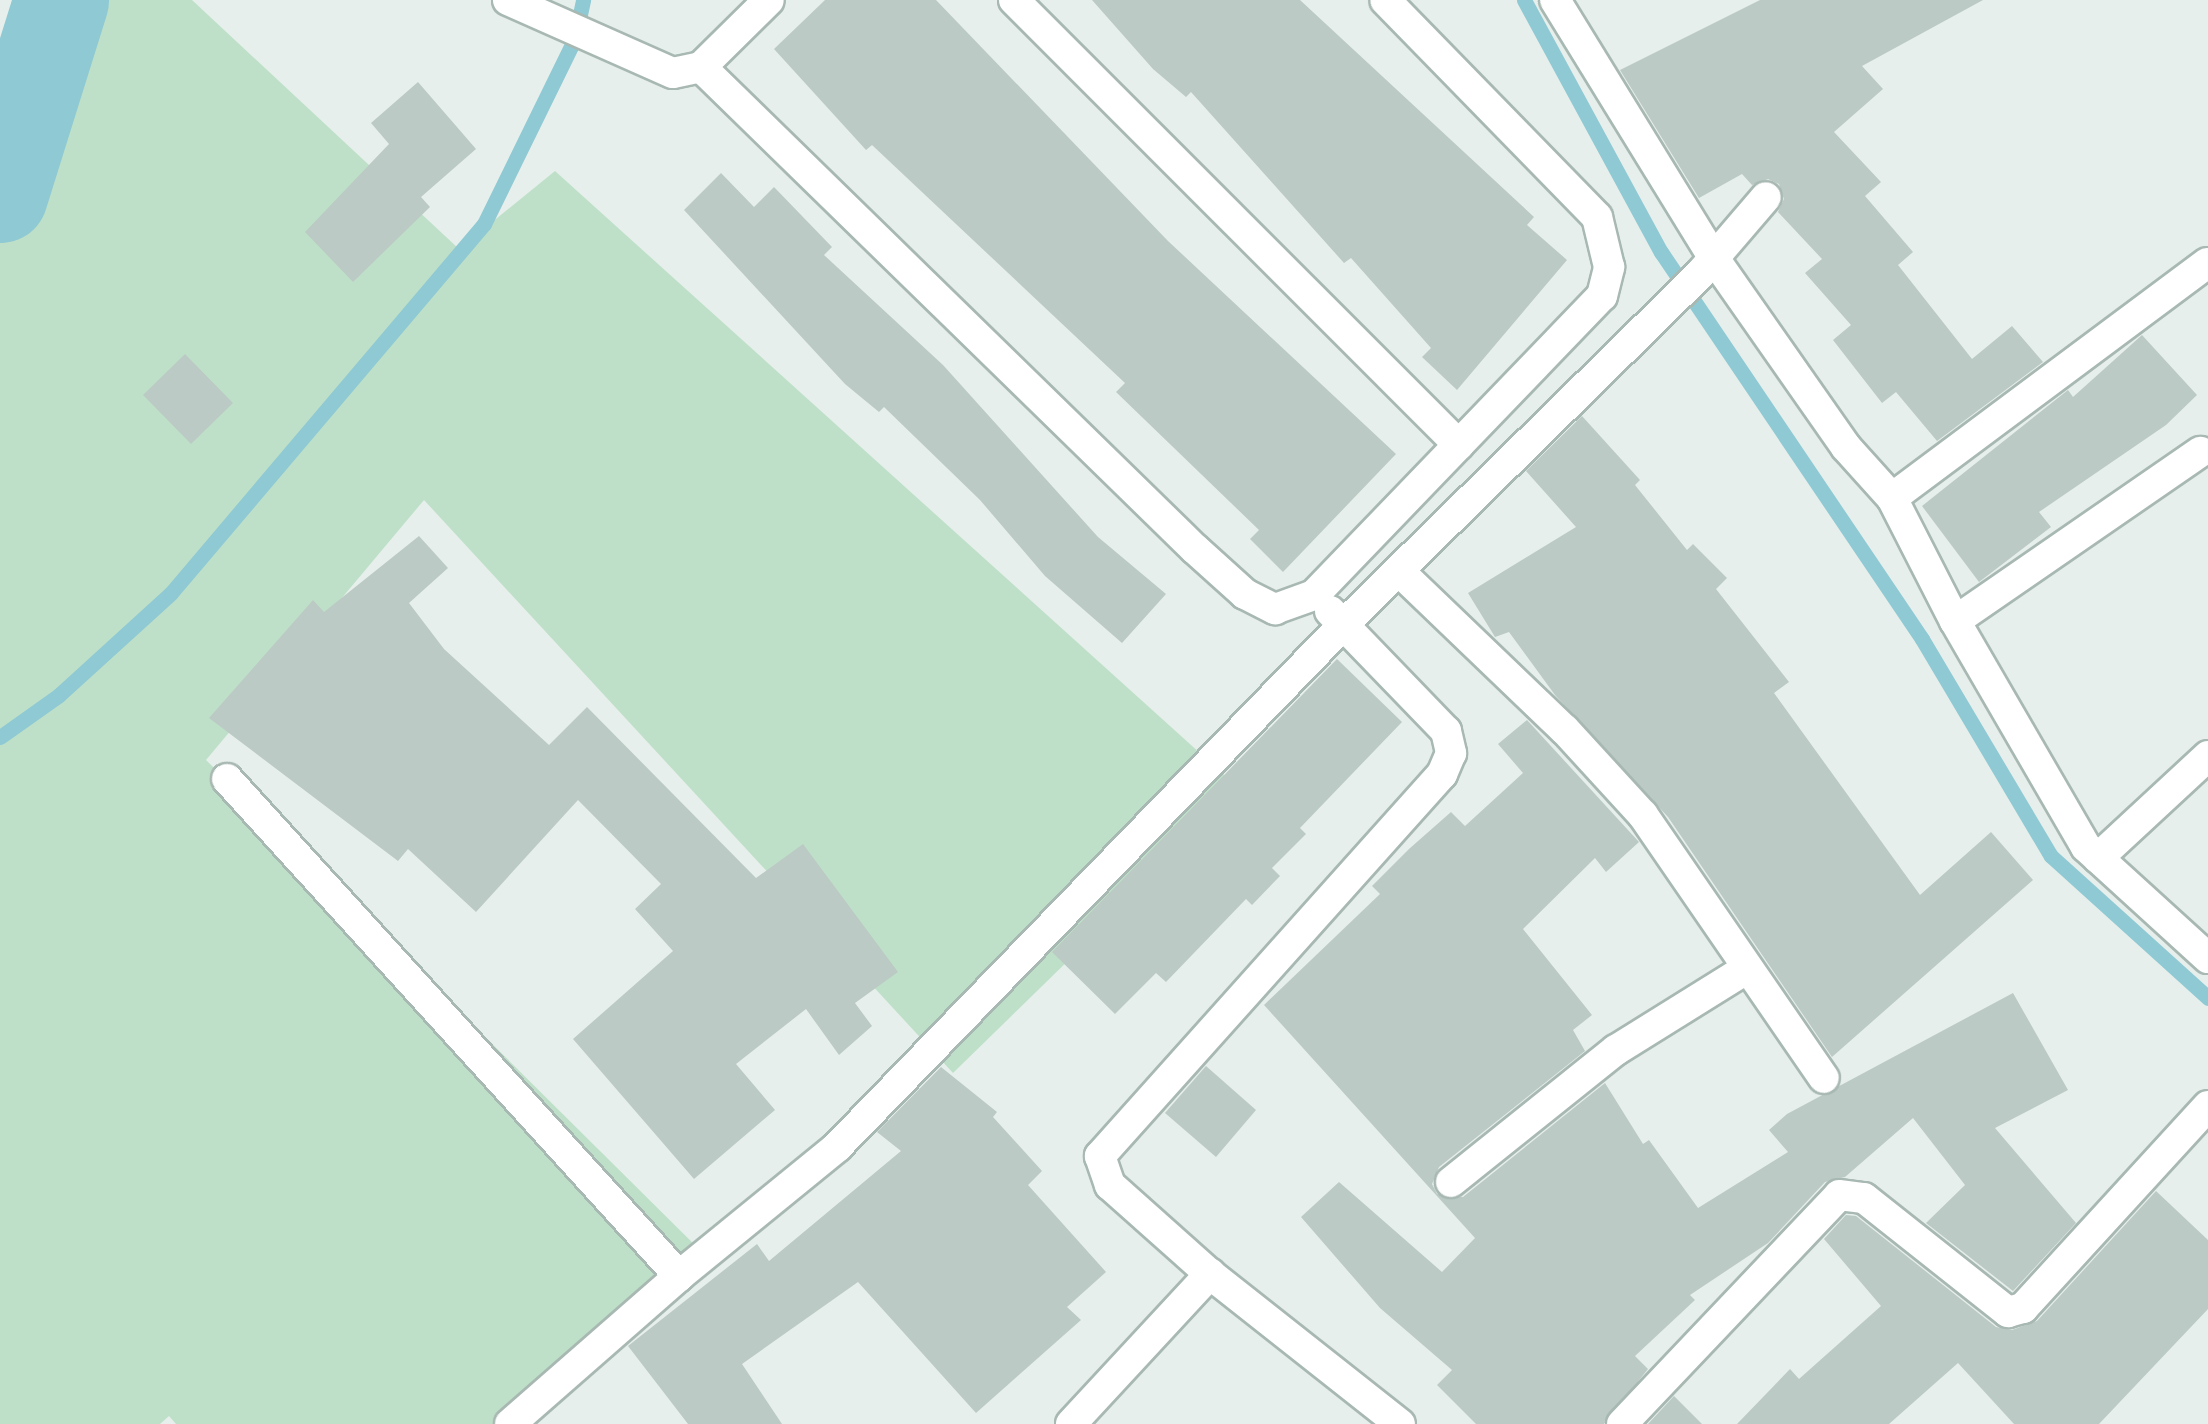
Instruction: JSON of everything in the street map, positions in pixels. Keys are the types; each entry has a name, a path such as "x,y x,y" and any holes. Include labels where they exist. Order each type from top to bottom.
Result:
{"street":[{"path":"508,0 687,70 1245,594 1275,609 1314,595 1602,296 1608,245 1597,217 1386,0"},
{"path":"687,70 769,0"},
{"path":"1014,0 1459,445"},
{"path":"1556,0 1706,266 1846,446 1892,498 1955,621 2054,794 2098,858 2208,958"},
{"path":"510,1424 678,1276 837,1147 1344,624 1706,266 1766,198"},
{"path":"1892,498 2207,263"},
{"path":"1955,621 2200,452"},
{"path":"1400,572 1565,730 1643,815 1824,1078"},
{"path":"1314,595 1446,731 1451,753 1442,774 1118,1128 1100,1156 1110,1185 1210,1274 1400,1424"},
{"path":"2098,858 2208,756"},
{"path":"227,780 678,1276"},
{"path":"1451,1182 1616,1050 1746,969"},
{"path":"1622,1424 1839,1195 1864,1198 2008,1312 2024,1308 2208,1106"},
{"path":"1071,1424 1210,1274"}],"green space":[{"path":"28,0 192,0 459,249 555,171 1242,791 953,1073 424,500 206,760 715,1265 537,1424 176,1424 169,1416 160,1424 0,1424 0,96"}],"building":[{"path":"825,0 936,0 1168,241 1396,454 1283,572 1250,539 1259,530 1116,392 1125,383 872,145 866,150 774,49"},
{"path":"1092,0 1300,0 1534,217 1527,225 1567,260 1457,390 1422,357 1431,348 1351,258 1344,263 1191,92 1186,97 1153,69"},
{"path":"1760,0 1983,0 1862,66 1883,89 1834,132 1881,182 1865,196 1913,252 1898,265 1972,359 2012,326 2043,362 1937,441 1896,392 1882,403 1833,340 1851,325 1805,273 1822,259 1778,212 1784,199 1779,184 1768,179 1752,185 1742,174 1699,198 1620,70"},
{"path":"418,82 476,149 421,197 430,207 353,282 305,232 389,144 371,123"},
{"path":"721,173 754,207 774,187 832,247 824,255 943,365 1098,537 1166,594 1122,643 1045,576 980,500 884,407 879,412 845,384 684,210"},
{"path":"2142,335 2197,395 2166,425 2039,512 2051,527 1979,582 1922,506 2068,390 2073,397"},
{"path":"185,354 233,403 191,444 143,395"},
{"path":"1582,416 1640,480 1635,485 1687,550 1693,544 1727,578 1716,589 1789,682 1774,693 1920,895 1991,832 2033,880 1832,1057 1668,817 1555,695 1509,632 1495,637 1468,593 1576,527 1526,471"},
{"path":"419,536 448,568 409,603 444,649 549,745 587,707 756,878 803,844 898,972 855,1003 872,1026 839,1055 806,1009 736,1064 775,1110 694,1179 573,1039 673,951 635,909 661,884 578,800 476,912 408,849 398,861 209,718 313,600 324,612"},
{"path":"1337,659 1402,722 1300,828 1306,834 1272,868 1280,876 1252,905 1246,899 1166,982 1156,973 1115,1014 1052,952"},
{"path":"1527,720 1639,842 1606,872 1595,858 1523,929 1592,1015 1573,1030 1585,1051 1439,1167 1432,1184 1437,1194 1463,1197 1605,1083 1643,1144 1649,1140 1698,1208 1788,1152 1769,1130 1787,1114 2013,993 2068,1090 1995,1128 2076,1223 2013,1291 1926,1223 1965,1185 1913,1118 1845,1177 1825,1182 1768,1243 1690,1295 1695,1300 1635,1356 1648,1369 1604,1424 1476,1424 1437,1385 1452,1370 1380,1308 1301,1217 1339,1182 1442,1272 1475,1238 1264,1005 1380,894 1372,886 1409,849 1451,812 1465,826 1523,773 1498,744"},
{"path":"1206,1066 1256,1110 1216,1157 1165,1113"},
{"path":"941,1067 997,1112 993,1117 1042,1171 1028,1185 1106,1272 1067,1307 1081,1320 976,1413 858,1282 742,1364 782,1424 688,1424 628,1346 757,1244 769,1261 901,1151 877,1132"},
{"path":"2156,1191 2208,1240 2208,1309 2099,1424 2014,1424 1958,1363 1889,1424 1737,1424 1790,1369 1799,1379 1881,1306 1824,1239 1846,1215 1856,1216 1996,1327 2012,1330 2037,1321"},
{"path":"1674,1396 1702,1424 1648,1424"}],"waterway":[{"path":"0,195 61,0"},
{"path":"0,737 59,695 171,593 484,224 575,38 583,0"},
{"path":"1524,0 1661,252 1922,639 2051,856 2208,998"}]}
